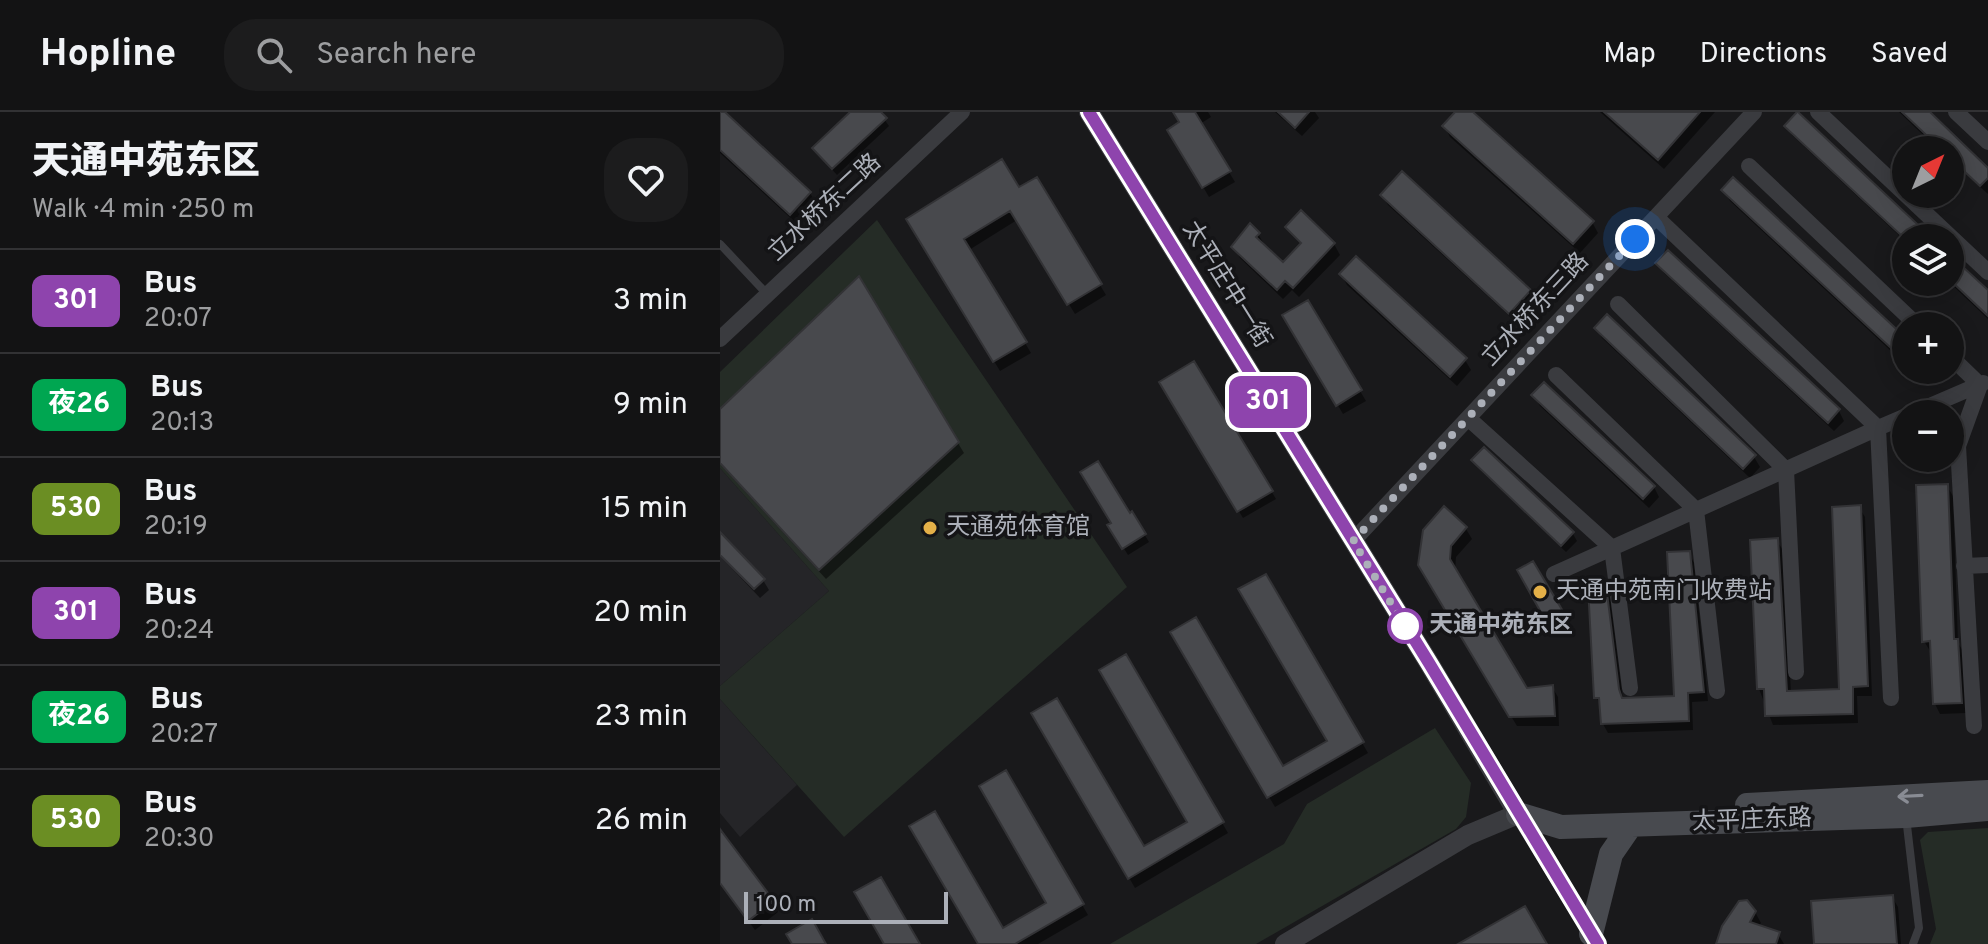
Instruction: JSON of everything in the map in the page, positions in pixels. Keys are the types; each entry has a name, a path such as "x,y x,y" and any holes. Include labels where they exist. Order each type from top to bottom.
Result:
{"main road":[{"name":"太平庄东路","path":"1518,814 1575,814 1988,792"},
{"name":"太平庄东路","path":"1518,814 1561,827 1906,816 1988,809"},
{"path":"1594,939 1611,854 1631,825"}],"street":[{"name":"立水桥东二路","path":"720,339 962,112"},
{"name":"太平庄中一街","path":"1089,112 1518,814"},
{"name":"立水桥东三路","path":"1353,541 1754,112"},
{"path":"1818,112 1988,272"},
{"path":"1956,112 1988,142"},
{"path":"1749,166 1903,312"},
{"path":"1656,217 1878,428 1891,698"},
{"path":"1618,304 1786,470 1796,672"},
{"path":"1964,367 1984,383"},
{"path":"1556,375 1696,510 1717,691"},
{"path":"1944,400 1984,383"},
{"path":"1974,726 1958,446 1984,383"},
{"path":"1468,418 1612,548 1630,688"},
{"path":"1554,574 1892,422"},
{"path":"1964,566 1988,565"},
{"path":"1518,814 1594,939"},
{"name":"太平庄东路","path":"1285,944 1468,835 1518,814"}],"lane":[{"path":"720,244 767,294"},
{"path":"1906,816 1919,928 1913,944"}],"shaded area":[{"name":"天通苑体育馆","path":"877,220 1127,587 844,837 720,699 720,686 829,591 720,468 720,372"},
{"path":"720,468 829,591 720,686"},
{"path":"720,699 797,785 740,837 720,813"},
{"path":"1435,728 1471,783 1466,817 1456,829 1256,944 1110,944 1284,844 1307,804"},
{"path":"1988,828 1988,944 1930,944 1936,929 1920,840 1928,832"}],"building":[{"path":"720,112 725,112 811,192 790,215 720,150"},
{"path":"850,112 881,112 887,118 832,169 812,148"},
{"path":"1173,112 1195,112 1231,171 1202,188 1167,130 1179,122"},
{"path":"1278,112 1309,112 1295,128"},
{"path":"1455,112 1473,112 1594,221 1573,244 1442,126"},
{"path":"1604,112 1700,112 1658,160"},
{"path":"1798,112 1892,200 1892,208 1900,208 1917,224 1892,224 1892,227 1784,126"},
{"path":"1902,112 1930,112 1955,136 1927,136"},
{"path":"1964,145 1988,168 1988,178 1980,186 1964,171"},
{"path":"1002,159 1019,187 1037,177 1102,284 1067,305 1010,211 964,239 1027,342 993,362 906,219"},
{"path":"1402,171 1531,290 1509,314 1380,195"},
{"path":"1733,177 1892,325 1892,349 1721,190"},
{"path":"1301,210 1335,243 1293,288 1285,281 1277,290 1231,247 1250,223 1260,233 1256,237 1283,262 1301,243 1285,227"},
{"path":"1668,250 1840,409 1828,423 1655,263"},
{"path":"1356,256 1467,358 1450,377 1339,274"},
{"path":"1964,268 1988,290 1988,316 1964,293"},
{"path":"859,276 959,442 819,570 720,463 720,409"},
{"path":"1308,300 1362,390 1336,406 1282,315"},
{"path":"1607,314 1756,455 1743,469 1594,328"},
{"path":"1194,361 1273,491 1237,512 1159,382"},
{"path":"1544,382 1655,486 1643,499 1531,395"},
{"path":"1484,447 1574,532 1561,546 1471,460"},
{"path":"1098,461 1146,534 1122,549 1107,525 1111,523 1080,472"},
{"path":"1948,484 1954,639 1958,639 1962,703 1933,704 1930,641 1922,642 1916,485"},
{"path":"1861,505 1868,686 1853,687 1853,714 1765,716 1764,689 1757,689 1750,540 1778,538 1787,691 1839,689 1832,507"},
{"path":"1444,506 1467,527 1451,546 1450,559 1527,688 1553,685 1555,716 1509,717 1418,565 1423,530"},
{"path":"720,532 765,579 754,589 720,555"},
{"path":"1690,551 1704,692 1688,693 1689,721 1601,724 1599,698 1594,698 1588,586 1606,585 1622,698 1674,696 1667,552"},
{"name":"天通中苑南门收费站","path":"1533,561 1564,613 1547,623 1517,570"},
{"path":"1266,574 1364,742 1267,798 1170,632 1196,617 1283,766 1327,741 1238,589"},
{"path":"1126,654 1224,822 1128,879 1031,713 1057,698 1144,846 1187,822 1099,670"},
{"path":"1006,770 1084,904 1015,944 978,944 909,826 935,811 1003,928 1046,903 979,786"},
{"path":"720,829 774,901 748,921 720,883"},
{"path":"881,877 920,944 884,944 854,892"},
{"path":"1893,895 1897,944 1814,944 1811,901"},
{"path":"1747,900 1756,911 1750,922 1780,932 1776,944 1716,944 1722,926 1739,901"},
{"path":"1525,906 1547,944 1458,944"},
{"path":"812,919 826,944 792,944 786,934"}],"bus line":[{"name":"301","path":"1089,112 1429,663 1598,944"}],"place":[{"name":"天通苑体育馆","path":"930,528"},
{"name":"天通中苑南门收费站","path":"1540,592"},
{"name":"天通中苑东区","path":"1405,626"}],"route":[{"path":"1405,626 1353,541 1635,239"}]}
